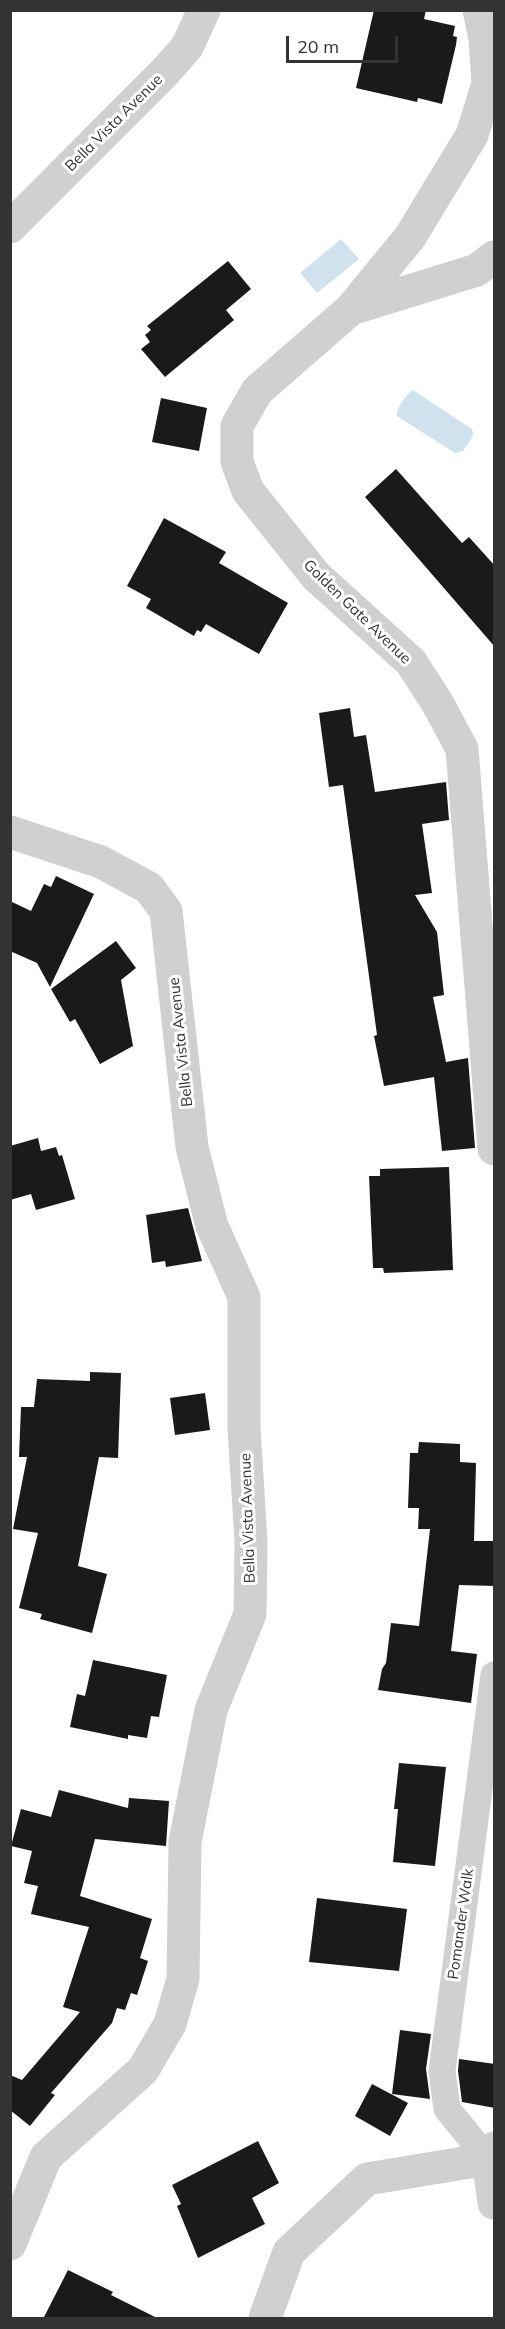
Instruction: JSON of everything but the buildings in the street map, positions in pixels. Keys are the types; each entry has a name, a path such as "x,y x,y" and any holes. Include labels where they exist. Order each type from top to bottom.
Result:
{"street":[{"name":"Bella Vista Avenue","path":"10,227 179,56 187,47 204,10"},
{"name":"Golden Gate Avenue","path":"478,10 485,38 488,84 472,135 410,237 351,309 257,391 237,426 237,462 248,491 316,576 411,662 462,749 495,1149"},
{"name":"Golden Gate Avenue","path":"351,309 477,270 495,257"},
{"name":"Bella Vista Avenue","path":"10,831 101,862 150,888 166,911 192,1147 212,1226 244,1297 244,1428 251,1541 250,1614 211,1710 185,1842 183,1979 170,2024 143,2070 46,2157 10,2244"},
{"name":"Pomander Walk","path":"491,2153 447,2109 442,2071 495,1675"},
{"path":"265,2319 289,2252 367,2180 491,2153 495,2204"}],"water":[{"path":"341,239 359,259 317,293 300,273"},
{"path":"413,390 472,429 473,436 463,451 455,453 397,416 402,401"}]}
